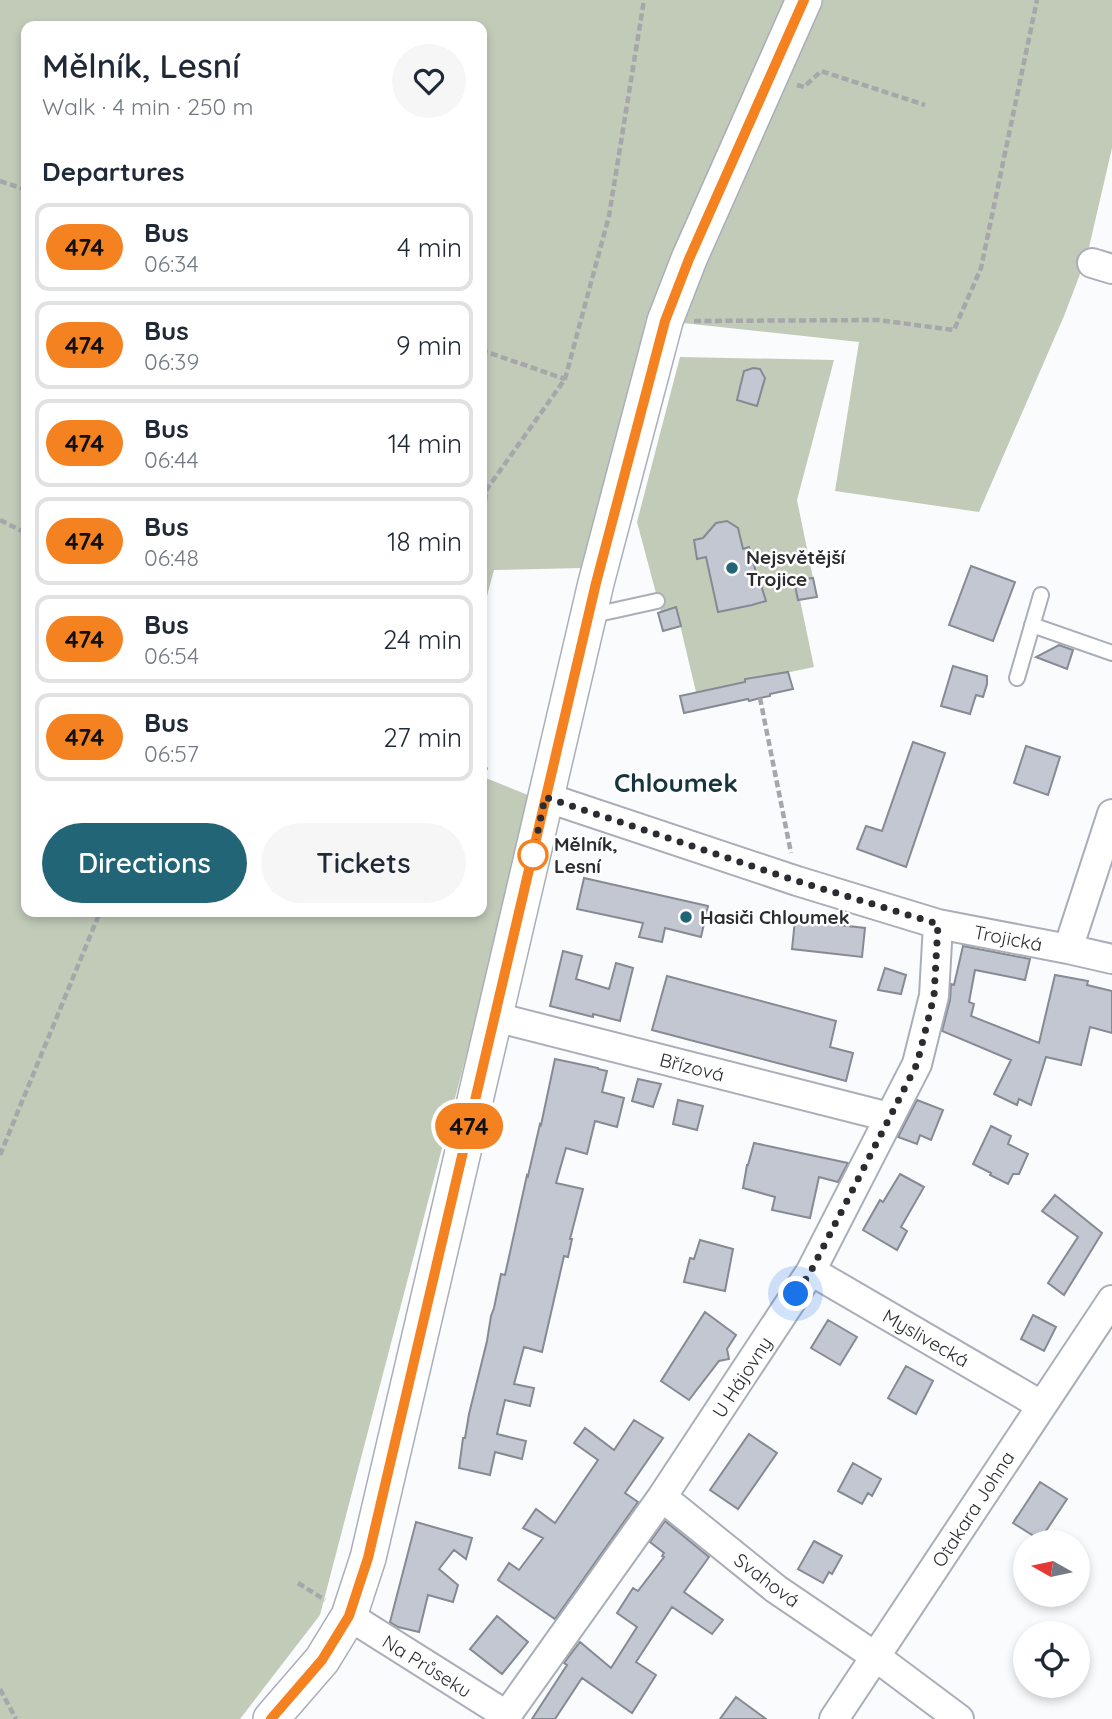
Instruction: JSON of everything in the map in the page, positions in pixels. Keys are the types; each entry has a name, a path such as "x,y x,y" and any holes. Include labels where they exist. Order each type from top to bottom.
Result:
{"street":[{"path":"271,1719 322,1660 349,1616 368,1558 588,616 665,321 689,259 804,0"},
{"name":"Trojická","path":"545,797 797,881 938,924 1112,959"},
{"path":"1068,949 1112,814"},
{"name":"U Hájovny","path":"505,1717 662,1497 811,1271 917,1064 934,996 938,924"},
{"name":"Břízová","path":"495,1017 889,1117"},
{"name":"Myslivecká","path":"811,1271 1041,1405"},
{"name":"Otakara Johna","path":"834,1719 1112,1300"},
{"name":"Svahová","path":"662,1497 776,1589 876,1657 959,1719"},
{"name":"Na Průseku","path":"349,1616 505,1717"}],"lane":[{"path":"1017,678 1041,595"},
{"path":"588,616 657,601"},
{"path":"1032,625 1112,653"}],"path":[{"path":"487,494 565,379 609,216 644,0"},
{"path":"665,321 878,320 954,330 981,268 1037,0"},
{"path":"770,76 804,88 821,71 925,105"},
{"path":"0,181 21,188"},
{"path":"487,352 565,379"},
{"path":"0,520 21,530"},
{"path":"760,698 797,881"},
{"path":"0,1155 98,917"},
{"path":"0,1689 16,1719"}],"green space":[{"path":"0,0 1112,0 1112,148 1087,256 1064,316 979,512 835,491 859,342 646,319 529,815 320,1615 240,1719 0,1719"},
{"path":"680,357 834,360 797,500 813,578 795,581 814,667 745,679 745,682 696,692 676,608 661,612 637,522","holes":["727,521 738,528 743,549 748,548 766,601 718,611 706,557 697,559 694,540 710,536 709,531 716,523"]}],"building":[{"path":"760,369 765,378 757,406 737,400 744,371"},
{"name":"Nejsvětější Trojice","path":"727,521 738,528 743,549 749,547 766,601 718,612 706,557 697,559 694,540 703,538 716,523"},
{"path":"971,566 1015,582 993,641 949,625"},
{"path":"813,578 817,597 798,600 794,581"},
{"path":"676,607 681,626 663,631 658,613"},
{"path":"1059,645 1073,650 1067,669 1036,657"},
{"path":"953,666 987,676 983,697 976,695 970,714 941,706"},
{"path":"788,672 793,689 749,701 748,699 684,713 680,696 745,682 745,679"},
{"path":"913,742 945,753 906,867 857,849 866,826 882,831"},
{"path":"1026,746 1060,757 1048,795 1014,783"},
{"path":"584,878 708,906 701,937 665,928 662,942 639,937 643,923 577,909"},
{"path":"795,920 865,928 862,957 792,949"},
{"path":"963,946 1030,959 1025,980 975,970 969,1002 974,1004 971,1016 1039,1043 1055,975 1088,981 1087,985 1112,991 1112,1033 1090,1027 1081,1065 1046,1057 1031,1105 1019,1099 1017,1105 994,1094 1011,1060 942,1031 951,984 954,985"},
{"path":"563,951 582,956 576,979 609,989 616,963 633,968 620,1021 550,1006"},
{"path":"885,968 906,975 901,994 878,990"},
{"path":"667,976 836,1021 830,1047 853,1053 846,1081 652,1030"},
{"path":"555,1059 607,1071 602,1092 624,1098 617,1127 595,1121 587,1154 566,1148 556,1183 583,1189 568,1257 564,1256 542,1352 524,1347 514,1384 534,1388 530,1406 505,1400 497,1434 526,1441 522,1459 495,1452 490,1475 459,1468 463,1438 501,1274 505,1275"},
{"path":"638,1079 661,1084 653,1107 632,1101"},
{"path":"678,1100 703,1106 697,1130 673,1124"},
{"path":"917,1100 943,1110 931,1140 920,1135 917,1144 898,1137"},
{"path":"991,1126 1011,1136 1008,1144 1028,1154 1019,1174 1013,1174 1008,1184 973,1164"},
{"path":"754,1143 848,1163 838,1182 819,1177 810,1218 772,1210 775,1197 743,1188"},
{"path":"900,1174 924,1187 901,1227 907,1231 897,1250 863,1230 880,1200 883,1202"},
{"path":"1055,1195 1102,1233 1064,1295 1048,1283 1078,1237 1042,1211"},
{"path":"700,1240 733,1249 725,1291 684,1282 690,1258 694,1259"},
{"path":"705,1312 736,1335 727,1349 729,1359 719,1361 689,1400 661,1381"},
{"path":"1033,1315 1056,1327 1044,1351 1021,1339"},
{"path":"828,1320 857,1337 840,1365 811,1348"},
{"path":"906,1366 933,1381 916,1414 888,1398"},
{"path":"634,1420 663,1438 625,1493 638,1502 555,1619 498,1580 509,1563 519,1570 543,1538 523,1528 536,1509 555,1523 598,1460 574,1443 585,1428 614,1450"},
{"path":"749,1434 777,1453 738,1509 710,1490"},
{"path":"853,1463 881,1479 872,1496 868,1493 862,1504 838,1491"},
{"path":"1040,1482 1067,1499 1047,1530 1024,1530 1013,1523"},
{"path":"665,1521 709,1557 684,1592 723,1620 712,1634 672,1607 636,1662 656,1675 632,1713 582,1678 555,1719 532,1719 567,1665 564,1663 580,1642 611,1668 637,1627 617,1613 633,1588 638,1591 664,1557 664,1553 650,1542"},
{"path":"416,1522 472,1538 466,1559 454,1550 439,1569 458,1585 453,1602 428,1595 419,1632 398,1627 390,1622"},
{"path":"814,1541 842,1556 832,1574 829,1572 823,1583 798,1569"},
{"path":"497,1616 528,1642 502,1674 470,1649"},
{"path":"736,1697 766,1719 720,1719"}],"bus line":[{"name":"474","path":"271,1719 322,1660 349,1616 368,1558 596,583 665,321 689,259 804,0"}],"place":[{"name":"Nejsvětější Trojice","path":"732,568"},
{"name":"Mělník, Lesní","path":"533,855"},
{"name":"Hasiči Chloumek","path":"686,917"}],"district":[{"name":"Chloumek","path":"676,783"}],"route":[{"path":"533,855 545,797 797,881 938,924 934,996 917,1064 811,1271 796,1294"}]}
